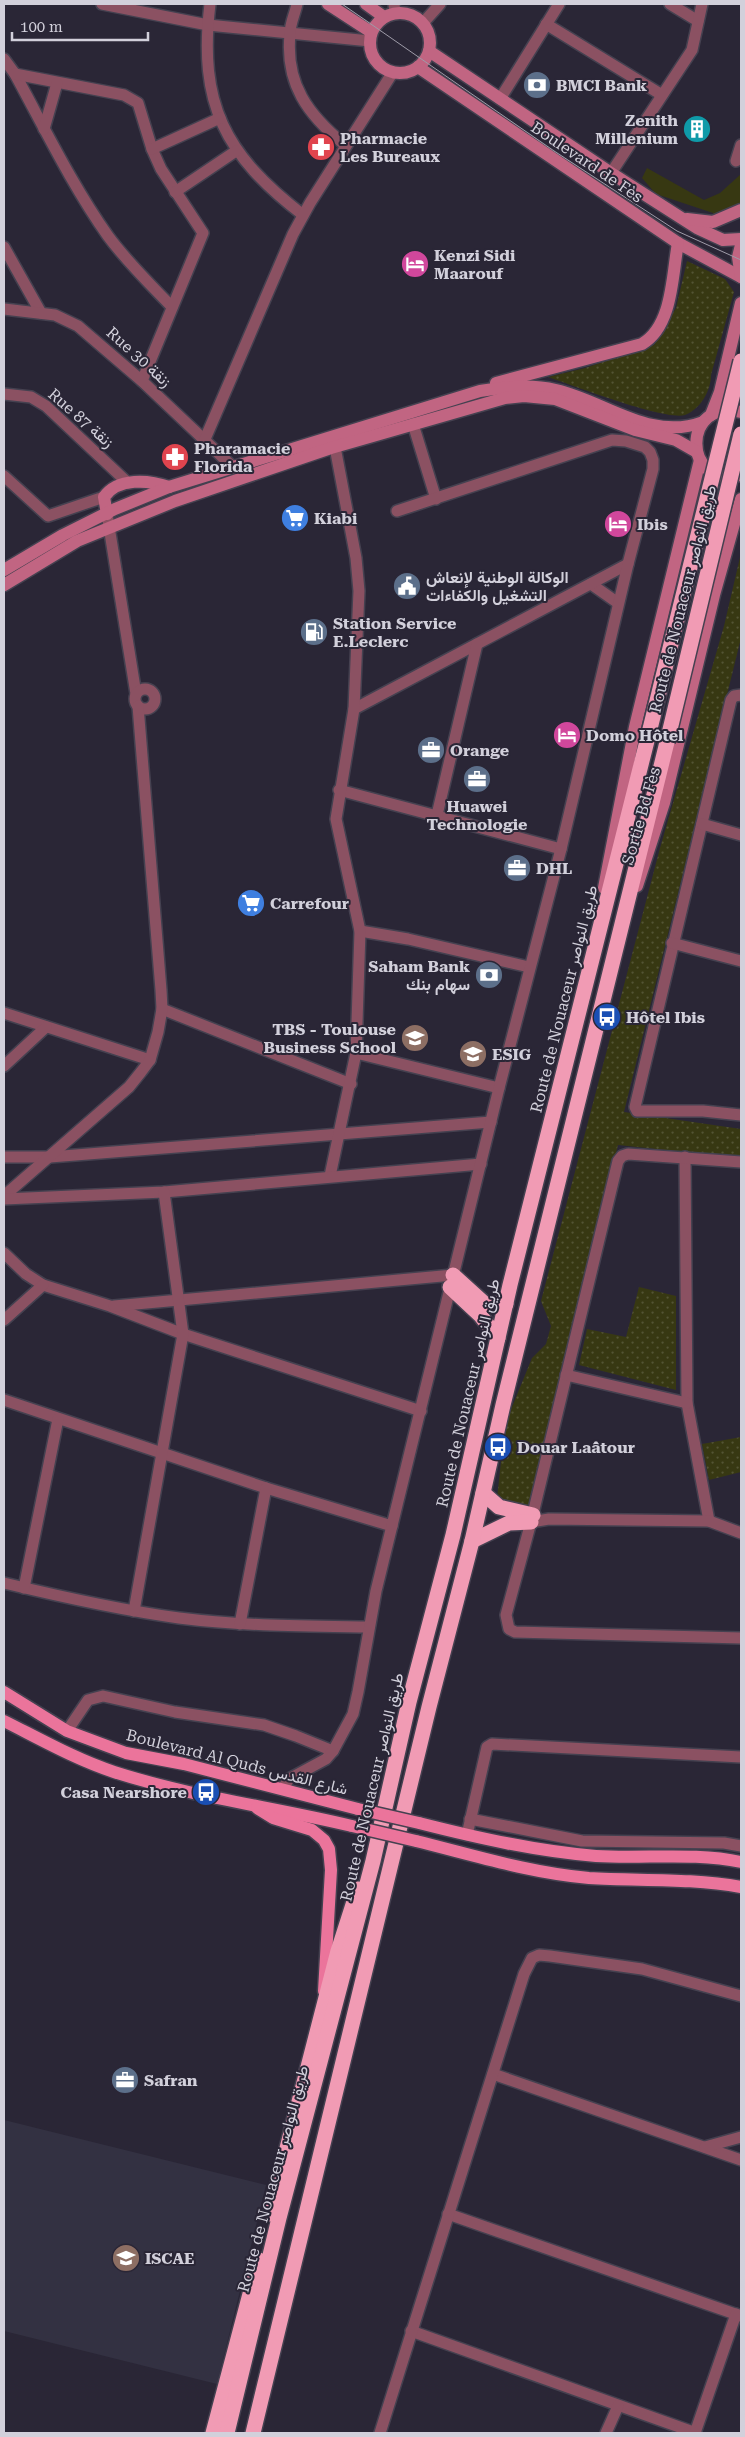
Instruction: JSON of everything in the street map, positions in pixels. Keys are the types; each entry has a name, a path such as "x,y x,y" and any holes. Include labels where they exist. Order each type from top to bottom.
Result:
{"highway":[{"name":"Route de Nouaceur طريق النواصر","path":"227,2433 279,2218 374,1861 409,1702 450,1544 506,1304 741,360"},
{"name":"Route de Nouaceur طريق النواصر","path":"253,2433 429,1707 472,1540 503,1405 627,908 741,434"},
{"path":"448,1279 478,1300 491,1305 506,1304"},
{"path":"448,1279 498,1338"},
{"path":"483,1493 499,1508 532,1518"},
{"path":"472,1540 509,1523 532,1518"},
{"path":"213,2433 348,1914 362,1882 374,1861"}],"main road":[{"path":"328,4 370,37"},
{"path":"366,4 409,14 423,23 429,35 429,51 418,67 406,72 393,72 382,67 375,60 370,37 377,23 391,11"},
{"name":"Boulevard de Fès","path":"429,51 679,217 723,240 741,240"},
{"name":"Boulevard de Fès","path":"418,67 678,243 741,277"},
{"path":"679,217 713,222 741,210"},
{"path":"480,392 503,380 642,344 652,338 660,327 667,306 678,243"},
{"path":"741,245 738,257 741,277"},
{"path":"605,908 605,881 619,803 698,456 696,437 720,392 741,303"},
{"path":"4,570 63,535 169,487 480,392 504,387 541,387 578,396 652,425 680,429 726,410 741,412"},
{"path":"4,585 77,542 232,480 335,447 505,398 539,396 574,405 635,430 676,440 698,456 714,474 732,477 741,475"},
{"path":"107,514 104,497 108,491 128,483 148,482 169,487"},
{"name":"Sortie Bd Fès","path":"627,908 648,858 664,803 714,595 741,499"},
{"name":"Boulevard Al Quds شارع القدس","path":"4,1692 67,1731 126,1753 184,1764 467,1835 555,1852 638,1858 691,1857 741,1862"},
{"path":"4,1721 66,1753 115,1772 553,1873 588,1878 682,1879 741,1887"},
{"path":"254,1805 273,1818 312,1830 324,1840 329,1848 331,1870 324,2002"}],"street":[{"path":"102,4 129,7 208,25 290,33 370,37"},
{"path":"210,4 208,25 209,70 213,97 220,118 236,150 265,184 303,215"},
{"path":"297,4 290,33 292,76 309,111 322,127 345,145"},
{"path":"423,23 440,4"},
{"path":"500,99 559,4"},
{"path":"670,4 698,21"},
{"path":"611,173 692,50 702,4"},
{"path":"546,24 662,95"},
{"path":"4,59 15,74 44,129 108,237 126,259 172,307"},
{"path":"205,439 303,215 345,145 393,72"},
{"path":"15,74 124,95 134,99 138,103 152,148 175,192 203,236 142,380"},
{"path":"44,129 57,83"},
{"path":"152,148 220,118"},
{"path":"736,161 741,145"},
{"path":"175,192 236,150"},
{"path":"4,247 40,313"},
{"name":"Rue 30 زنقة","path":"4,310 40,313 67,319 78,326 142,380 233,467"},
{"name":"Rue 87 زنقة","path":"4,394 31,397 46,406 128,483"},
{"path":"413,424 436,499"},
{"path":"283,1788 289,1779 326,1759 333,1751 352,1714 362,1674 369,1627 421,1411 448,1279 492,1122 529,967 561,849 618,603 653,468 650,452 638,444 612,440 397,511"},
{"path":"330,1176 351,1084 356,1053 360,931 336,819 339,790 354,710 359,590 356,558 335,447"},
{"path":"4,476 41,512 51,516 104,497"},
{"path":"4,1197 129,1087 150,1060 162,1009 138,706 135,700 136,694 107,514"},
{"path":"354,710 628,564"},
{"path":"591,584 618,603"},
{"path":"437,815 477,644"},
{"path":"136,694 141,690 147,689 153,693 155,699 149,708 138,706"},
{"path":"741,695 734,696 731,700 635,1103 637,1111 703,1111 741,1115"},
{"path":"339,790 561,849"},
{"path":"702,824 741,834"},
{"path":"360,931 408,939 529,967"},
{"path":"672,943 741,961"},
{"path":"162,1009 351,1084"},
{"path":"4,1014 150,1060"},
{"path":"4,1066 46,1027"},
{"path":"356,1053 499,1088"},
{"path":"4,1157 50,1157 340,1136 492,1122"},
{"path":"741,1162 628,1154 622,1156 618,1161 532,1518 506,1615 509,1629 515,1632 741,1638"},
{"path":"685,1157 687,1403 709,1521"},
{"path":"4,1197 164,1192 481,1164"},
{"path":"134,1611 183,1334 164,1192"},
{"path":"4,1253 26,1274 43,1285 110,1306 183,1334 421,1411"},
{"path":"110,1306 448,1279"},
{"path":"4,1320 43,1285"},
{"path":"566,1375 687,1403"},
{"path":"4,1400 266,1488 392,1526"},
{"path":"24,1588 58,1419"},
{"path":"240,1624 266,1488"},
{"path":"532,1518 709,1521 741,1533"},
{"path":"4,1583 67,1599 134,1611 240,1624 369,1627"},
{"path":"67,1731 88,1700 103,1696 175,1712 264,1726 310,1741 333,1751"},
{"path":"467,1835 487,1747 492,1744 741,1757"},
{"path":"470,1819 582,1840 724,1843 741,1846"},
{"path":"380,2433 527,1965 532,1958 539,1956 642,1969 741,1996"},
{"path":"493,2074 741,2160"},
{"path":"705,2147 741,2137"},
{"path":"411,2331 696,2433 739,2315 448,2214"},
{"path":"606,2433 618,2406"}],"shaded area":[{"path":"647,168 704,200 720,193 741,174 741,210 713,222 713,213 656,194 642,178"},
{"path":"687,261 725,279 734,292 711,375 711,381 707,393 696,408 685,415 659,413 548,377 585,368 654,345 676,308"},
{"path":"741,553 741,638 624,1112 741,1129 741,1158 618,1145 528,1507 497,1499 505,1424 532,1358 546,1344 551,1326 541,1301 660,848 724,626"},
{"path":"639,1287 676,1296 676,1390 579,1365 587,1329 626,1337"},
{"path":"741,1437 741,1472 709,1480 702,1444"},
{"name":"ISCAE","path":"4,2120 266,2185 217,2384 4,2331"}],"tram line":[{"path":"342,4 554,151 677,231 741,260"}],"place":[{"name":"BMCI Bank","path":"537,85"},
{"name":"Zenith Millenium","path":"697,129"},
{"name":"Pharmacie Les Bureaux","path":"321,147"},
{"name":"Kenzi Sidi Maarouf","path":"415,264"},
{"name":"Pharamacie Florida","path":"175,457"},
{"name":"Kiabi","path":"295,518"},
{"name":"Ibis","path":"618,524"},
{"name":"الوكالة الوطنية لإنعاش التشغيل والكفاءات","path":"407,586"},
{"name":"Station Service E.Leclerc","path":"314,632"},
{"name":"Domo Hôtel","path":"567,735"},
{"name":"Orange","path":"431,750"},
{"name":"Huawei Technologie","path":"477,779"},
{"name":"DHL","path":"517,868"},
{"name":"Carrefour","path":"251,903"},
{"name":"Saham Bank سهام بنك","path":"489,975"},
{"name":"Hôtel Ibis","path":"607,1017"},
{"name":"TBS - Toulouse Business School","path":"415,1038"},
{"name":"ESIG","path":"473,1054"},
{"name":"Douar Laâtour","path":"498,1447"},
{"name":"Casa Nearshore","path":"206,1792"},
{"name":"Safran","path":"125,2080"},
{"name":"ISCAE","path":"126,2258"}]}
